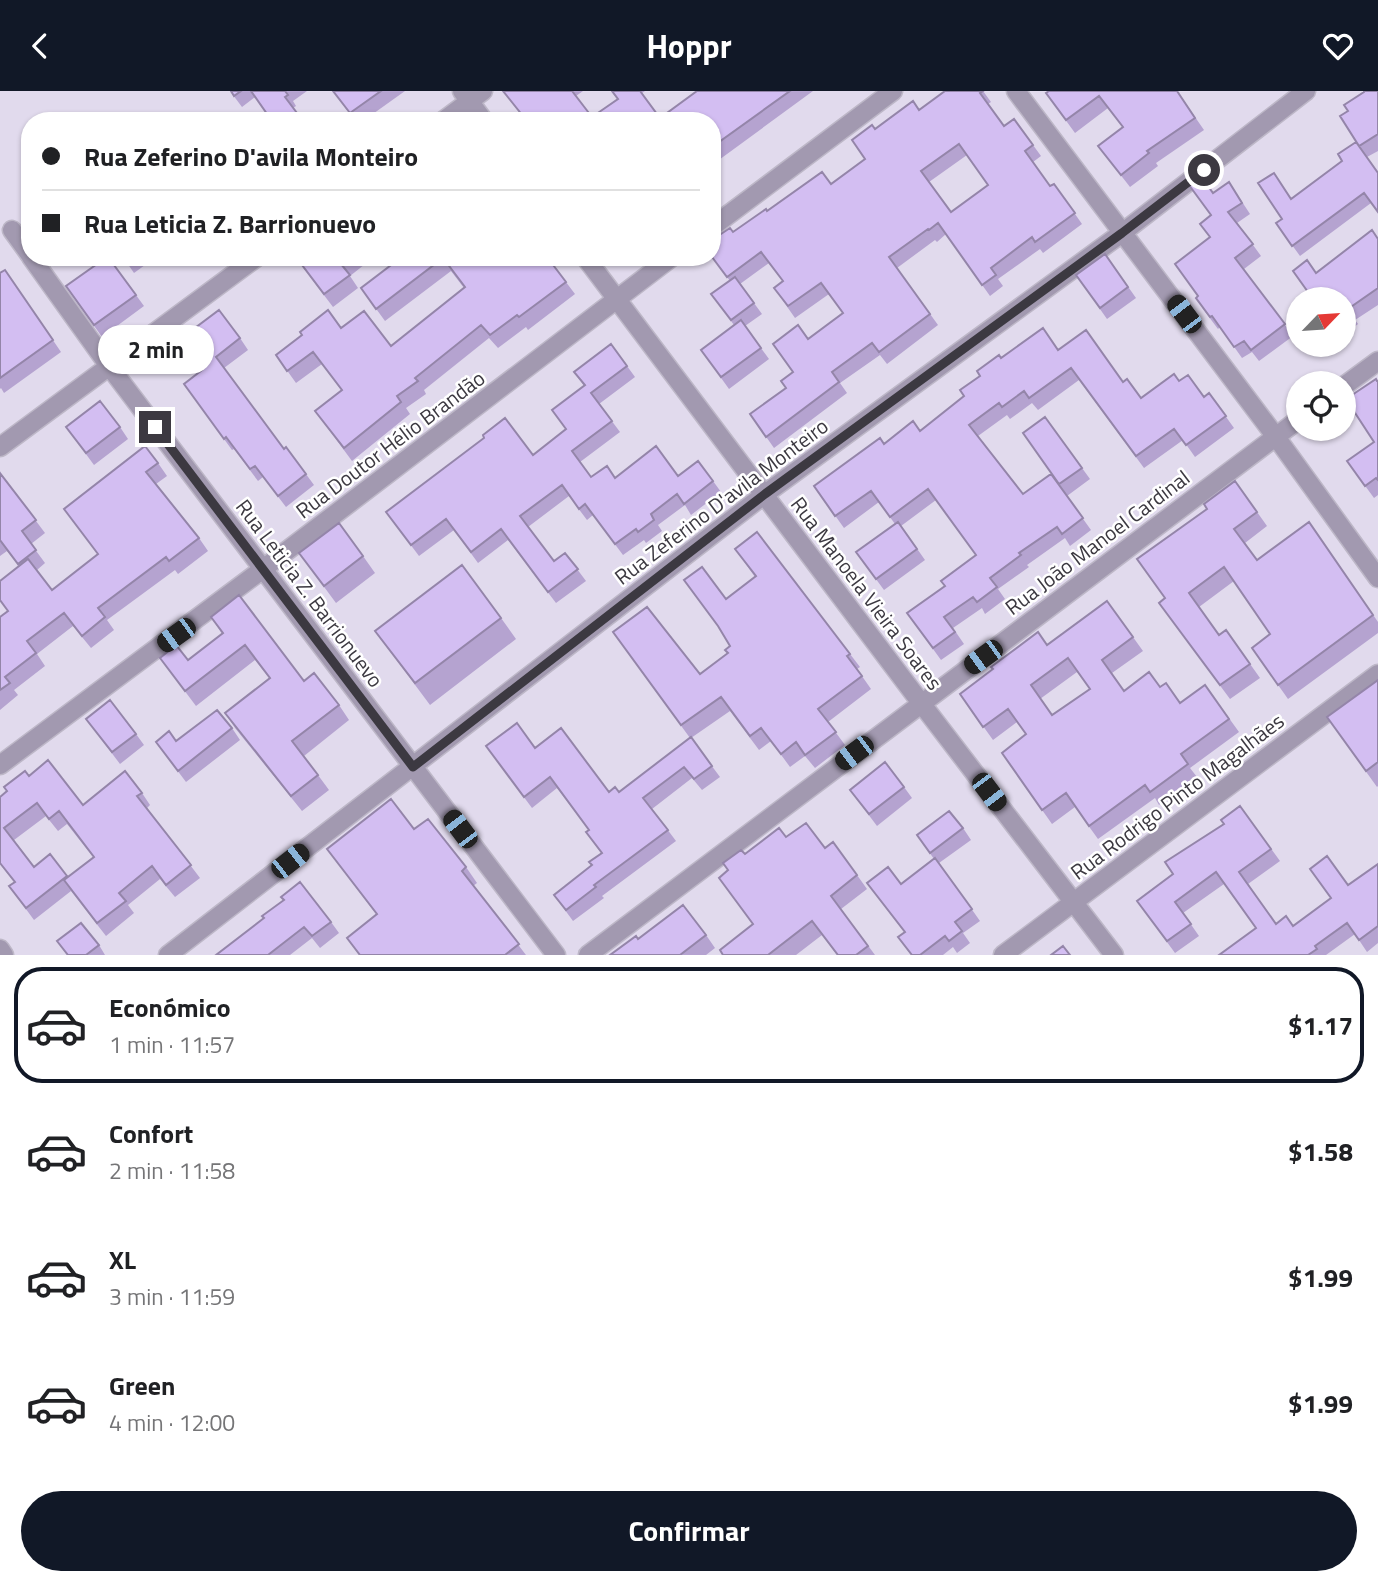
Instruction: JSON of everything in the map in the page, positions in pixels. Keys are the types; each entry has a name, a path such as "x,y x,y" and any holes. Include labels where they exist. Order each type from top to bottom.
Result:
{"street":[{"path":"721,220 893,91"},
{"path":"1016,91 1276,436 1378,577"},
{"name":"Rua Zeferino D'avila Monteiro","path":"168,955 765,494 1122,233 1306,91"},
{"path":"452,112 471,94 480,112"},
{"name":"Rua Leticia Z. Barrionuevo","path":"12,230 21,242"},
{"name":"Rua Leticia Z. Barrionuevo","path":"38,266 109,366 556,955"},
{"path":"0,447 245,266"},
{"name":"Rua Manoela Vieira Soares","path":"592,266 1114,955"},
{"name":"Rua Doutor Hélio Brandão","path":"0,765 263,569 660,266"},
{"path":"1356,377 1378,361"},
{"name":"Rua João Manoel Cardinal","path":"588,955 1286,429"},
{"name":"Rua Rodrigo Pinto Magalhães","path":"1003,955 1378,674"},
{"path":"0,949 4,955"}],"building":[{"path":"251,91 285,91 288,95 285,97 296,112 266,112"},
{"path":"333,91 381,91 351,112"},
{"path":"503,91 572,91 588,112 520,112"},
{"path":"612,91 640,91 656,112 599,112 618,99"},
{"path":"697,91 790,91 721,141 721,112 668,112"},
{"path":"945,91 983,91 980,93 1004,126 1014,119 1033,145 1025,151 1050,186 1054,184 1075,213 1035,242 1032,237 991,268 996,275 982,285 938,223 889,257 930,314 879,352 872,343 832,372 839,382 766,437 750,414 786,388 781,381 793,372 773,344 798,325 808,339 843,313 821,283 788,306 774,288 783,281 761,252 727,277 719,266 721,266 721,234 730,228 733,232 822,172 831,184 865,159 852,140 872,125 875,129 913,101 919,110","holes":["959,144 988,185 951,212 921,171"]},
{"path":"1177,91 1195,118 1147,151 1149,153 1121,175 1098,146 1123,127 1099,96 1066,120 1046,93"},
{"path":"1364,91 1378,91 1378,134 1359,146 1340,116 1348,111 1344,105"},
{"path":"1356,142 1378,173 1378,212 1364,193 1292,246 1276,223 1282,219 1258,183 1274,173 1291,199 1342,161 1338,154"},
{"path":"1201,176 1213,193 1229,182 1242,203 1228,212 1253,244 1235,258 1285,324 1251,350 1244,341 1234,347 1196,298 1198,296 1175,264 1210,237 1200,224 1211,215 1189,185"},
{"path":"1372,230 1378,239 1378,288 1356,303 1356,287 1304,287 1293,271 1307,260 1316,273"},
{"path":"1105,254 1128,287 1100,308 1076,275"},
{"path":"94,266 115,266 136,295 94,325 66,286"},
{"path":"303,266 343,266 350,275 324,294"},
{"path":"390,266 432,266 376,309 361,288"},
{"path":"449,266 554,266 566,282 490,335 481,325 415,378 418,381 397,396 401,402 344,448 315,411 342,390 313,352 287,371 276,355 328,310 341,328 364,311 391,346 465,287"},
{"path":"5,270 53,340 0,378 0,273"},
{"path":"735,277 754,303 731,320 711,294"},
{"path":"219,310 240,338 216,357 284,449 286,447 306,474 278,496 255,466 250,469 226,437 224,439 184,384 202,370 179,340"},
{"path":"741,320 761,348 721,377 701,350"},
{"path":"1043,328 1058,350 1086,330 1123,382 1127,379 1141,398 1174,374 1179,381 1188,375 1204,397 1209,393 1226,416 1186,445 1174,429 1136,456 1071,368 1029,398 1024,391 1002,407 999,403 969,425 1023,494 1051,474 1083,518 1062,534 1057,527 1019,553 1021,555 990,578 997,587 977,602 973,597 944,617 955,632 933,648 907,613 945,586 941,581 976,555 928,489 890,517 871,491 835,516 814,486 880,438 884,444 913,421 920,431 964,396 960,390 980,376 977,371 999,355 1001,358"},
{"path":"611,344 627,366 591,393 612,421 572,451 591,477 607,466 615,478 656,446 678,476 698,461 713,481 684,504 677,494 651,514 654,520 615,544 585,504 579,509 562,485 520,516 554,561 565,553 578,569 548,592 501,529 471,552 446,519 411,545 386,512 484,438 483,435 505,418 533,455 566,429 552,410 585,385 574,372"},
{"path":"1376,379 1378,381 1378,480 1376,478 1365,486 1347,461 1374,442 1356,414 1356,392"},
{"path":"100,401 120,427 86,453 66,427"},
{"path":"1045,417 1082,468 1059,484 1023,433"},
{"path":"145,446 158,463 146,472 199,538 169,561 166,557 98,608 105,617 82,636 64,613 27,641 36,653 5,677 10,683 0,690 0,617 8,611 0,600 0,581 28,559 52,590 98,554 64,509"},
{"path":"0,473 36,520 22,531 36,550 18,564 0,540"},
{"path":"1235,481 1257,512 1234,529 1257,560 1309,522 1373,615 1278,685 1252,648 1270,634 1224,567 1189,593 1219,635 1226,630 1250,664 1220,685 1159,603 1165,598 1137,559 1207,509 1204,504"},
{"path":"898,522 917,549 876,579 856,552"},
{"path":"339,523 363,556 324,586 299,553"},
{"path":"757,532 850,654 847,656 862,676 818,709 836,732 805,755 796,742 781,754 761,728 750,736 721,697 681,725 613,632 647,607 700,674 728,653 725,650 730,646 684,580 702,567 726,599 756,576 735,549"},
{"path":"462,565 501,618 415,683 375,631"},
{"path":"239,595 304,681 314,673 339,705 292,741 318,775 291,796 225,713 270,678 245,645 185,691 160,658 176,645 188,660 223,633 211,617"},
{"path":"1107,601 1133,637 1102,660 1124,691 1149,672 1160,687 1166,683 1180,703 1205,685 1229,719 1181,754 1188,764 1150,792 1145,785 1089,826 1066,793 1042,810 1002,753 1026,734 1008,709 983,727 960,694 1038,632 1047,645","holes":["1068,658 1090,689 1052,715 1031,685"]},
{"path":"1378,680 1378,762 1366,771 1327,717"},
{"path":"110,700 136,734 112,752 86,719"},
{"path":"217,710 232,728 178,771 156,742 169,731 176,741"},
{"path":"517,723 535,748 561,728 609,792 615,787 619,792 691,737 712,766 694,779 684,767 643,798 668,830 594,885 596,887 566,910 554,895 592,865 589,862 602,853 586,832 589,830 550,777 524,797 486,746"},
{"path":"48,760 83,805 125,771 142,793 137,796 191,865 166,885 152,866 119,893 126,901 97,923 64,880 94,857 59,811 49,819 37,803 4,828 34,867 50,854 67,876 26,908 9,886 15,882 0,863 0,797 7,791 4,787 25,771 29,776"},
{"path":"885,762 904,787 869,814 850,790"},
{"path":"391,799 414,829 428,819 466,867 462,871 519,944 505,955 360,955 347,938 377,914 327,849"},
{"path":"1240,806 1271,849 1239,872 1276,924 1286,916 1293,926 1331,898 1310,869 1327,856 1348,885 1378,864 1378,926 1359,940 1347,923 1315,946 1317,949 1308,955 1219,955 1256,928 1216,872 1175,902 1191,924 1167,941 1137,901 1173,874 1165,862 1224,824 1221,820"},
{"path":"949,811 963,828 930,853 917,835"},
{"path":"806,823 825,848 833,842 857,875 831,896 868,946 856,955 838,955 812,921 768,955 723,955 720,950 753,924 719,878 728,870 723,863 741,850 745,854 779,828 786,837"},
{"path":"935,858 972,909 955,922 962,931 949,941 945,936 920,955 912,955 898,937 905,932 867,883 888,867 901,884"},
{"path":"300,882 331,922 312,936 304,927 268,955 216,955 264,918 262,916 284,900 281,897"},
{"path":"683,905 706,935 680,955 610,955 636,936 638,939"},
{"path":"81,923 99,945 86,955 68,955 57,941"},
{"path":"1063,946 1070,955 1051,955"}],"route":[{"path":"155,427 413,767 765,494 1204,170"}]}
